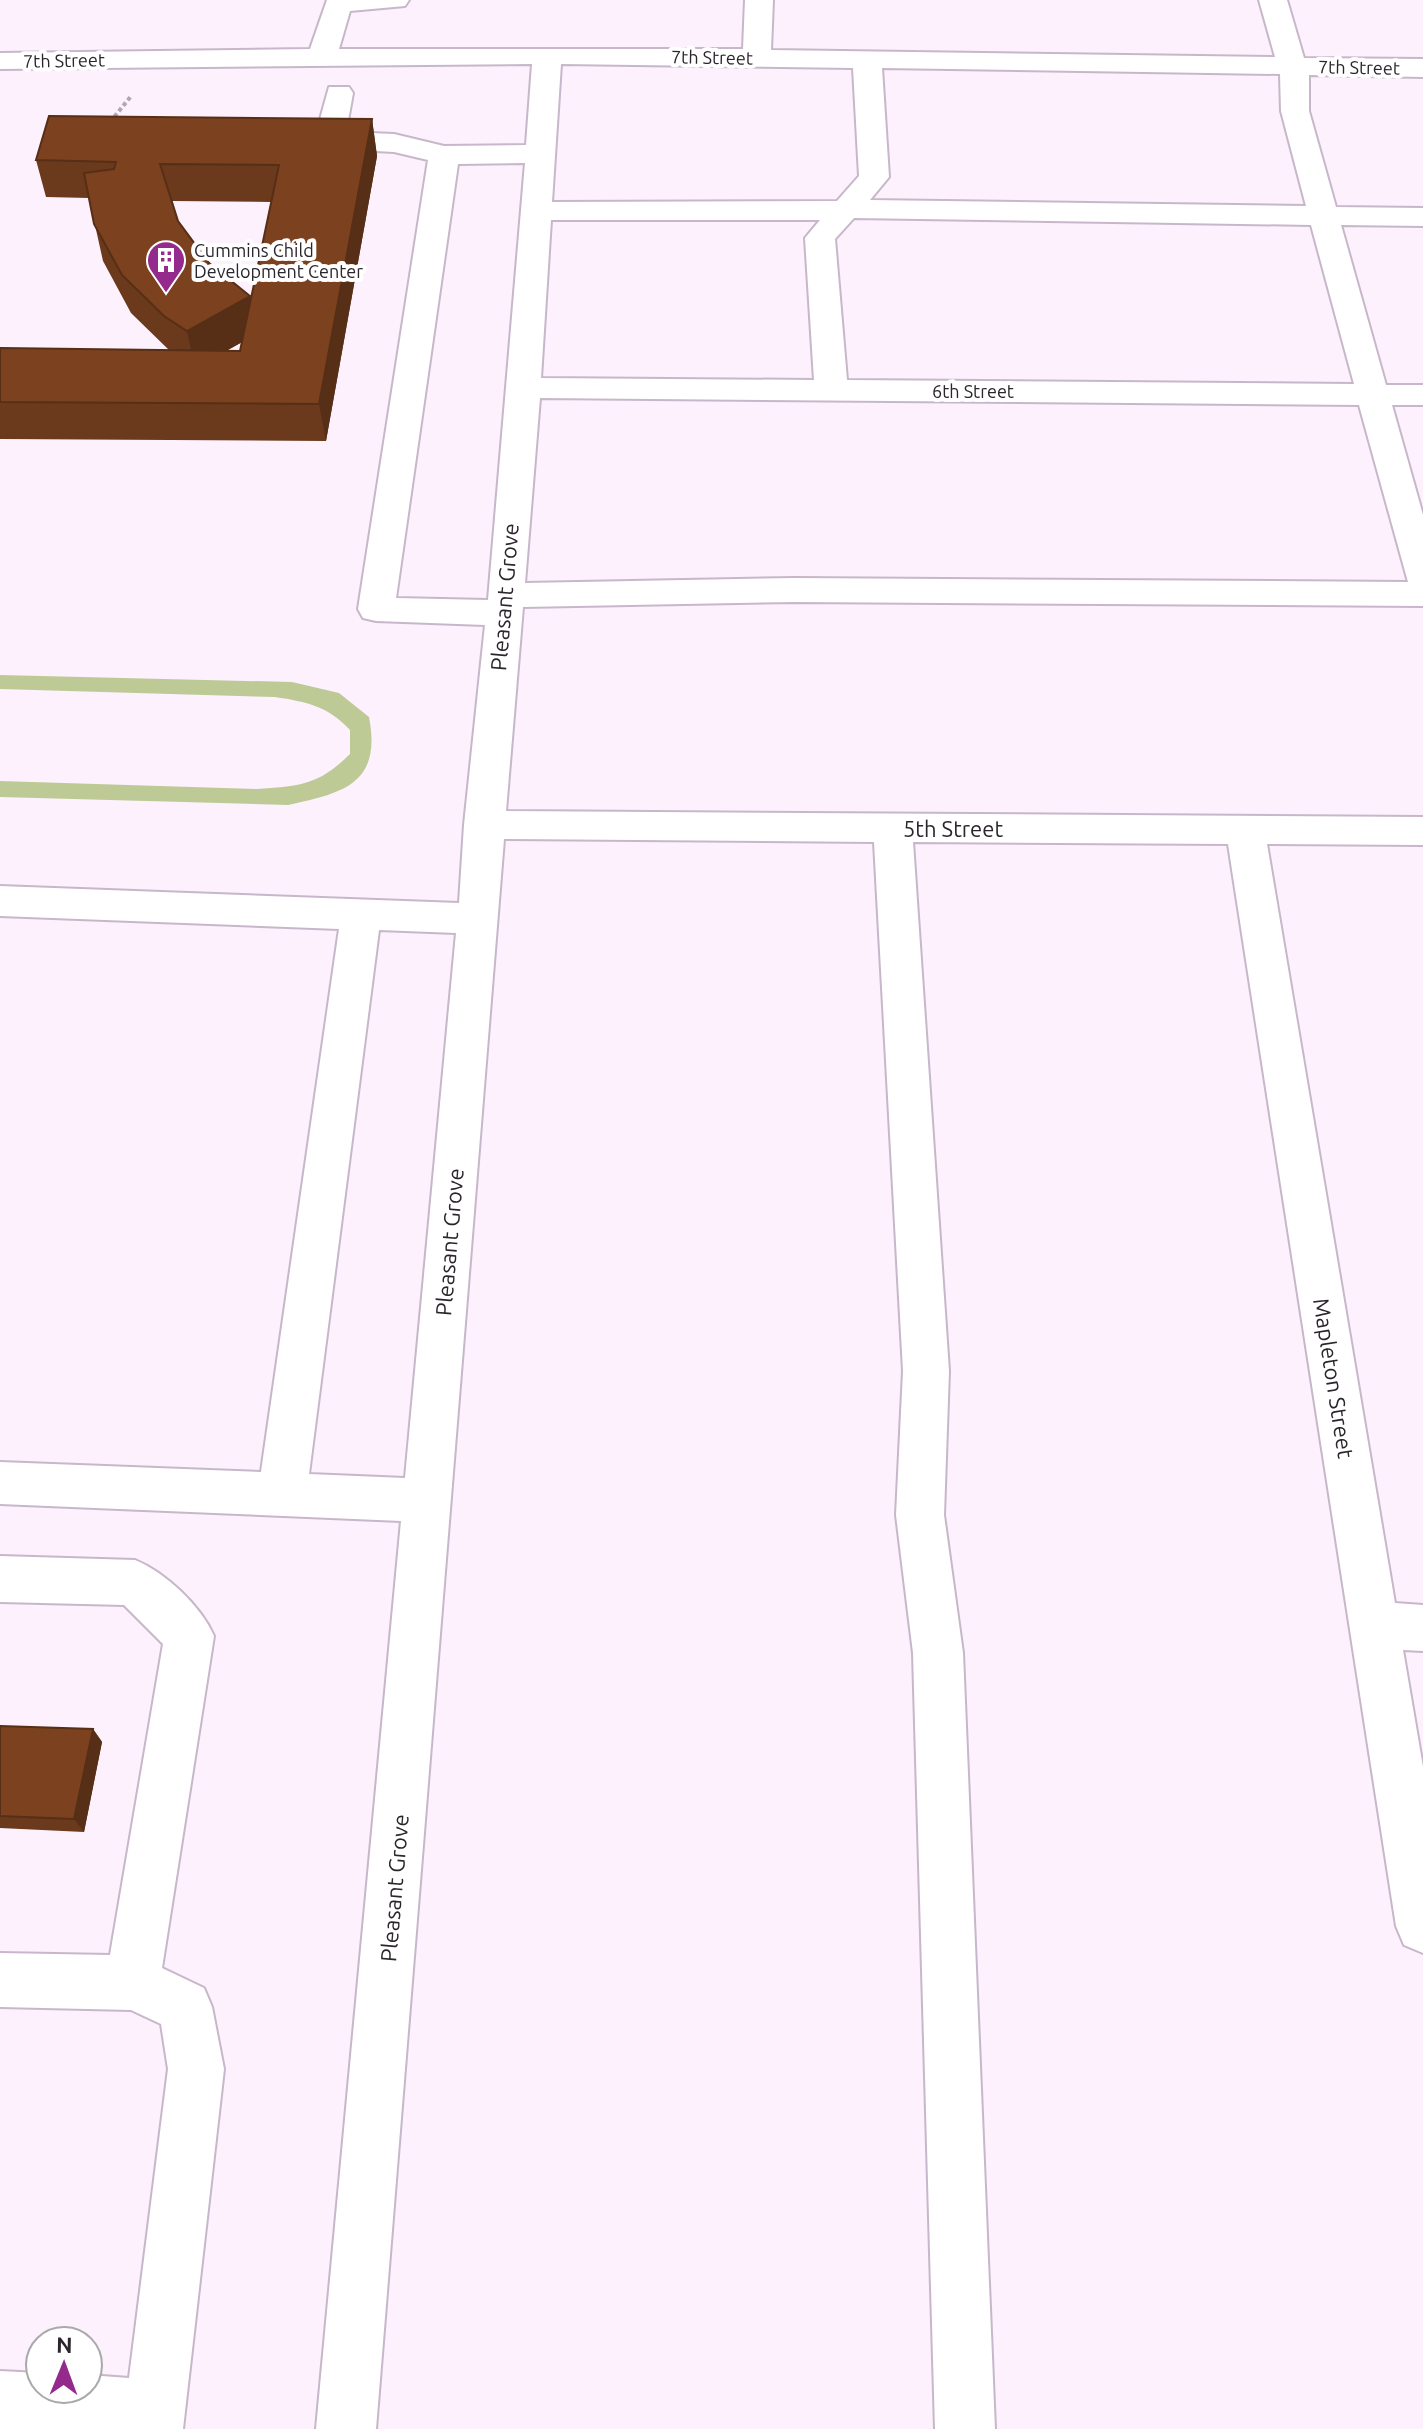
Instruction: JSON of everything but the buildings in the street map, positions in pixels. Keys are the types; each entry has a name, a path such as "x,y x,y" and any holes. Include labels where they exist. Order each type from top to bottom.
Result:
{"street":[{"path":"322,57 338,4 395,0"},
{"path":"757,57 759,0"},
{"path":"1273,0 1297,83 1295,111 1423,578"},
{"name":"7th Street","path":"0,61 547,55 1423,68"},
{"name":"Pleasant Grove","path":"346,2429 483,825 524,388 547,55"},
{"path":"831,390 820,238 874,177 867,59"},
{"path":"330,139 339,93"},
{"path":"288,139 394,143 444,155 540,154"},
{"path":"444,155 376,609 795,590 1423,594"},
{"path":"536,211 845,210 1423,217"},
{"name":"6th Street","path":"524,388 1423,395"},
{"name":"5th Street","path":"483,825 1423,831"},
{"path":"893,828 926,1371 920,1515 938,1653 965,2429"},
{"name":"Mapleton Street","path":"1245,830 1423,1926"},
{"path":"0,901 475,919"},
{"path":"282,1494 361,914"},
{"path":"0,1483 427,1500"},
{"path":"0,1579 135,1583 189,1636 133,1983"},
{"path":"1374,1625 1423,1628"},
{"path":"0,1980 133,1983 185,2007 196,2069 154,2419 0,2401"}],"path":[{"path":"107,126 132,95"}],"green space":[{"path":"0,675 292,682 339,693 369,717 372,740 370,757 364,771 341,790 288,805 0,797 0,781 257,789 297,785 318,778 350,754 350,730 334,715 316,706 275,697 0,689"}],"place":[{"name":"Cummins Child Development Center","path":"166,294"}]}
